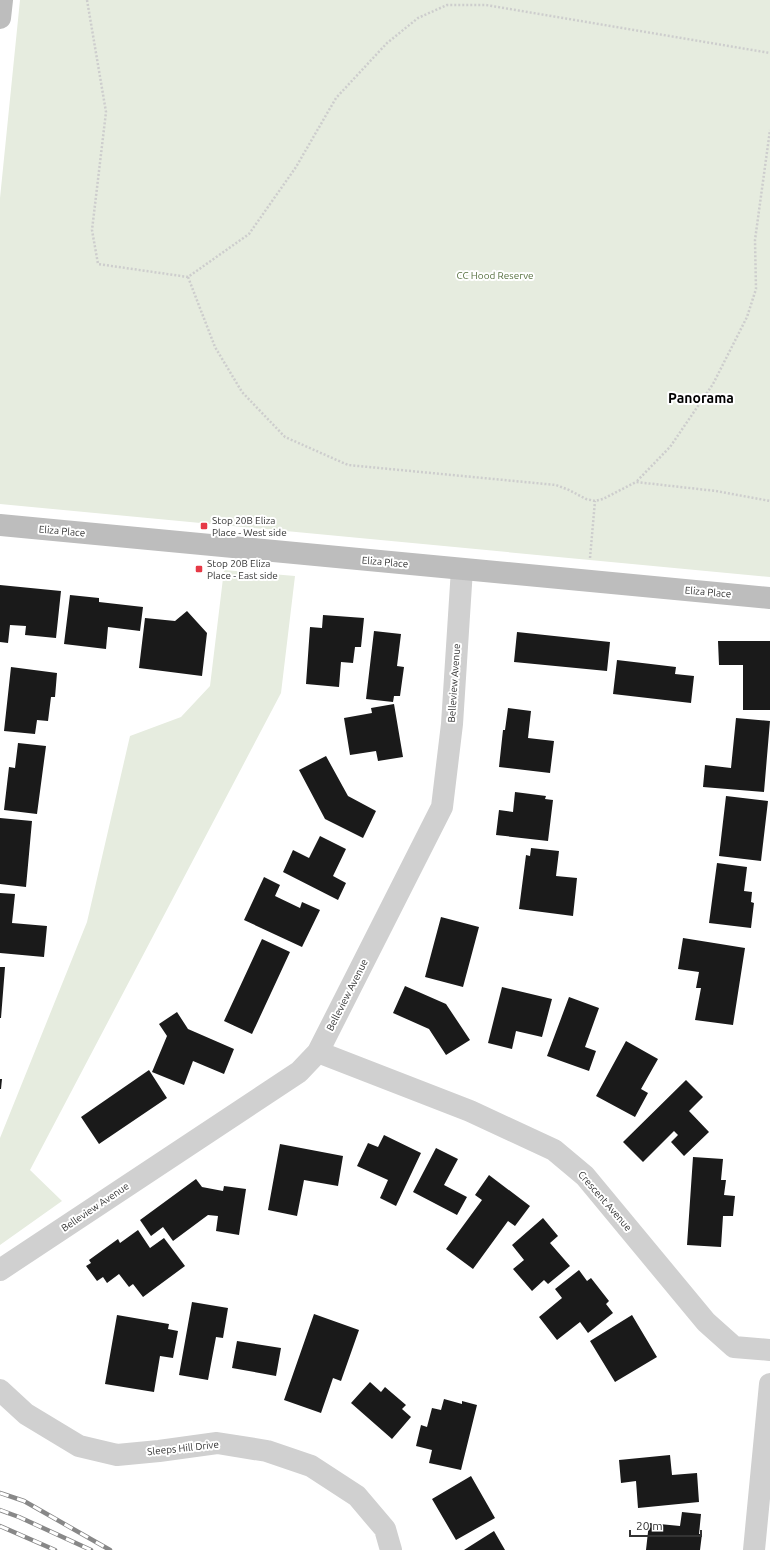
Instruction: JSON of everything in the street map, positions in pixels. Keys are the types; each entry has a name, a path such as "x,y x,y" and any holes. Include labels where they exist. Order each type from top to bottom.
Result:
{"street":[{"path":"0,18 2,0"},
{"name":"Eliza Place","path":"0,525 770,598"},
{"name":"Belleview Avenue","path":"0,1270 299,1072 318,1052 442,807 452,724 462,569"},
{"name":"Crescent Avenue","path":"318,1052 470,1111 554,1150 585,1176 706,1322 734,1347 770,1350"},
{"path":"754,1550 770,1384"},
{"name":"Sleeps Hill Drive","path":"0,1390 26,1414 79,1446 117,1455 217,1443 267,1452 311,1466 357,1496 385,1529 391,1550"}],"path":[{"path":"87,0 106,112 92,230 98,264 188,277 249,234 296,167 336,98 388,43 418,18 447,5 486,5 770,53"},
{"path":"188,277 215,347 242,392 285,437 348,465 556,485 586,499 595,501 603,499 636,482 670,447 713,384 747,317 756,289 755,240 770,130"},
{"path":"636,482 716,491 770,501"},
{"path":"588,581 595,501"}],"green space":[{"name":"CC Hood Reserve","path":"20,0 770,0 770,577 0,504 0,198"},
{"path":"224,570 295,576 281,693 30,1170 62,1201 0,1245 0,1138 87,922 130,736 181,717 210,686"}],"building":[{"path":"0,585 61,591 56,638 25,635 26,626 10,625 8,643 0,642"},
{"path":"70,595 99,598 99,602 143,607 140,631 108,627 106,649 64,644"},
{"path":"187,611 207,633 202,676 139,668 145,618 175,621"},
{"path":"323,615 364,618 361,647 355,647 353,663 341,662 339,687 306,684 310,627 322,628"},
{"path":"374,631 401,634 397,666 404,667 400,696 394,696 393,702 366,699"},
{"path":"517,632 610,642 607,671 514,662"},
{"path":"718,641 770,641 770,710 743,710 743,665 719,665"},
{"path":"617,660 676,667 675,674 694,676 691,703 613,694"},
{"path":"11,667 57,673 55,697 51,697 48,721 37,720 35,734 4,731"},
{"path":"394,704 403,757 378,761 376,751 350,755 344,718 372,713 371,708"},
{"path":"508,708 531,711 528,738 554,741 550,773 499,767 503,730 505,730"},
{"path":"736,718 770,721 764,792 703,787 705,765 731,768"},
{"path":"18,743 46,746 37,814 4,810 9,767 15,768"},
{"path":"326,756 348,796 376,811 363,838 325,819 299,770"},
{"path":"515,792 546,796 545,799 553,800 548,841 496,835 499,810 513,812"},
{"path":"726,796 768,801 761,861 719,856"},
{"path":"0,818 32,821 26,887 0,884"},
{"path":"320,836 346,849 333,876 346,883 338,900 283,872 293,850 309,858"},
{"path":"531,848 559,851 556,876 577,878 573,916 519,909 526,855 530,856"},
{"path":"717,863 747,867 744,891 752,892 751,902 754,903 751,928 709,923"},
{"path":"264,877 280,885 275,896 300,908 302,902 320,910 302,947 244,920"},
{"path":"0,893 15,894 12,923 47,926 44,957 0,953"},
{"path":"441,917 479,927 463,987 425,977"},
{"path":"683,938 745,948 733,1025 695,1020 701,988 696,988 699,972 678,969"},
{"path":"262,939 290,952 252,1034 224,1021"},
{"path":"0,967 5,967 1,1018 0,1018"},
{"path":"405,986 446,1004 470,1040 446,1055 429,1029 393,1013"},
{"path":"502,987 552,999 542,1037 516,1031 512,1049 488,1043"},
{"path":"569,997 599,1008 585,1047 596,1051 589,1071 547,1056"},
{"path":"177,1012 188,1029 234,1049 224,1074 193,1061 184,1085 152,1072 167,1036 159,1024"},
{"path":"626,1041 658,1059 641,1089 648,1093 635,1117 596,1096"},
{"path":"149,1070 167,1098 99,1144 81,1117"},
{"path":"0,1079 2,1079 1,1089 0,1089"},
{"path":"686,1080 703,1097 689,1111 709,1132 684,1156 671,1142 678,1135 674,1131 643,1162 623,1142"},
{"path":"384,1135 421,1153 396,1206 380,1198 388,1180 357,1166 368,1143 378,1147"},
{"path":"280,1144 343,1156 338,1186 304,1180 297,1216 268,1210"},
{"path":"436,1148 458,1159 444,1185 467,1197 457,1215 413,1192"},
{"path":"693,1157 723,1159 721,1180 726,1180 724,1195 735,1196 733,1216 723,1216 721,1247 687,1245"},
{"path":"489,1175 530,1206 515,1226 508,1221 473,1269 446,1249 482,1200 475,1195"},
{"path":"196,1179 202,1187 223,1191 224,1186 246,1189 239,1235 216,1231 218,1216 208,1215 173,1241 163,1227 151,1236 140,1220"},
{"path":"543,1218 558,1236 550,1243 570,1266 548,1284 544,1280 532,1291 513,1269 524,1260 512,1245"},
{"path":"138,1230 150,1248 164,1238 185,1266 143,1297 133,1284 129,1287 119,1274 107,1283 103,1277 97,1281 86,1266 91,1263 89,1260 118,1239 120,1243"},
{"path":"579,1270 587,1281 591,1278 609,1301 606,1304 613,1313 588,1333 580,1322 557,1340 539,1317 562,1298 555,1289"},
{"path":"192,1302 228,1308 223,1338 216,1337 208,1380 179,1375"},
{"path":"314,1314 359,1330 341,1381 333,1378 321,1413 284,1400"},
{"path":"117,1315 169,1324 168,1329 178,1331 173,1358 160,1356 154,1392 105,1384"},
{"path":"632,1315 657,1357 615,1382 590,1341"},
{"path":"237,1341 281,1348 276,1376 232,1368"},
{"path":"370,1382 381,1392 385,1387 406,1405 402,1409 411,1417 392,1439 351,1403"},
{"path":"444,1399 462,1404 462,1401 477,1405 461,1470 429,1463 432,1450 416,1446 421,1425 427,1427 432,1408 441,1410"},
{"path":"670,1455 672,1475 697,1473 699,1502 638,1508 636,1481 621,1483 619,1460"},
{"path":"471,1476 495,1518 456,1540 432,1499"},
{"path":"682,1512 701,1514 699,1534 702,1534 700,1550 646,1550 649,1523 680,1526"},
{"path":"494,1531 505,1550 464,1550"}],"railway":[{"path":"0,1493 24,1501 110,1550"},
{"path":"0,1510 19,1517 91,1550"},
{"path":"0,1526 55,1550"}],"place":[{"name":"Stop 20B Eliza Place - West side","path":"204,526"},
{"name":"Stop 20B Eliza Place - East side","path":"199,569"}],"district":[{"name":"Panorama","path":"701,398"}]}
